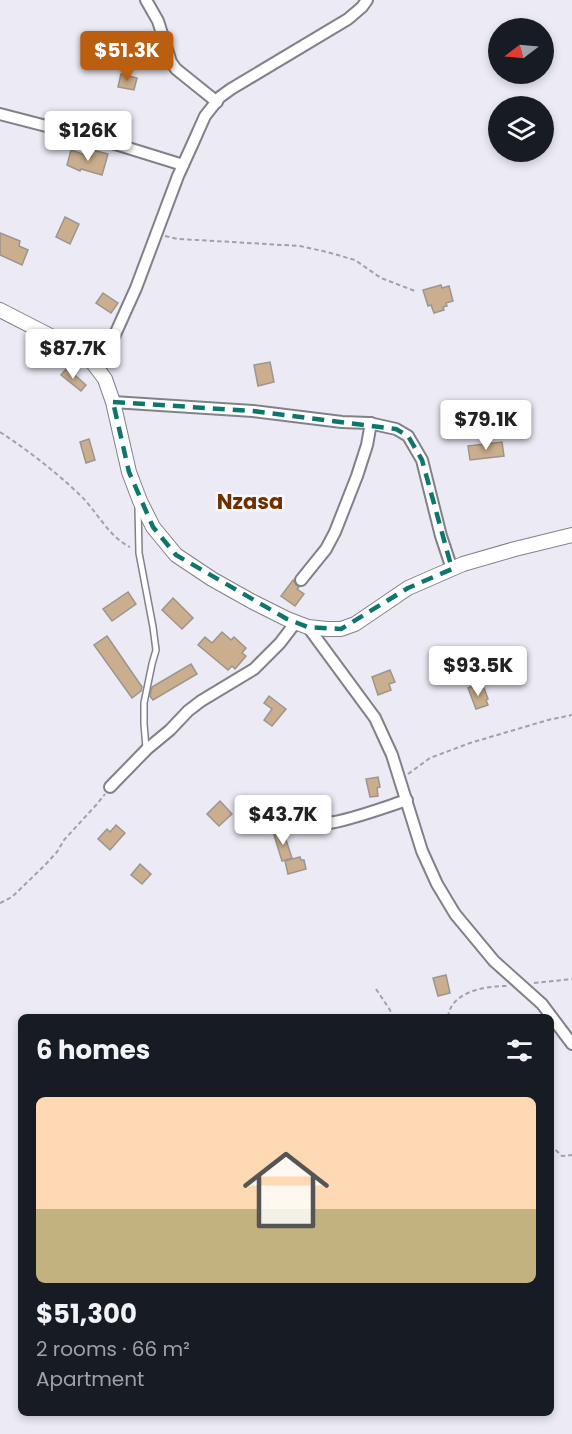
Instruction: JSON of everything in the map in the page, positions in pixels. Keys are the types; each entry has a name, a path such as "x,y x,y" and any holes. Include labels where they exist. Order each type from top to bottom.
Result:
{"street":[{"path":"146,0 158,21 171,62 176,69 217,102"},
{"path":"99,370 136,288 183,165 205,116 231,89 348,20 367,0"},
{"path":"0,114 112,143 183,165"},
{"path":"0,310 76,349 99,370 105,379 113,402 129,472 138,498 153,527 176,555 212,579 302,625 341,629 355,624 408,588 464,564 572,535"},
{"path":"113,402 254,411 342,422 371,423 396,429 408,436 422,460 441,536 452,569"},
{"path":"301,580 326,549 335,532 357,476 371,423"},
{"path":"110,787 189,711 201,701 254,669 302,625"},
{"path":"302,625 375,718 392,755 422,851 437,884 455,914 494,961 542,1004 550,1014"},
{"path":"269,824 334,822 407,800"},
{"path":"554,1020 572,1044"}],"lane":[{"path":"138,498 138,549 156,650 144,703 147,749"}],"path":[{"path":"157,234 178,239 300,246 355,260 381,278 415,291"},
{"path":"0,432 58,475 96,512 120,542 138,549"},
{"path":"400,779 430,758 470,743 572,715"},
{"path":"0,903 12,897 45,865 110,787"},
{"path":"449,1014 455,1002 470,992 496,986 521,986 572,979"},
{"path":"376,989 391,1014"},
{"path":"554,1149 562,1156 572,1155"}],"highlighted area":[{"path":"113,402 253,411 396,429 408,436 422,460 452,569 408,588 341,629 308,627 287,619 176,555 153,527 129,472"}],"building":[{"path":"121,74 137,78 134,90 118,87"},
{"path":"71,150 91,157 93,150 108,154 102,175 81,169 80,171 67,165"},
{"path":"65,217 79,224 70,244 56,237"},
{"path":"0,233 20,241 19,246 28,250 22,265 0,255"},
{"path":"441,285 442,288 449,286 453,301 446,303 444,310 434,313 431,305 428,306 423,290"},
{"path":"103,293 118,303 111,313 96,303"},
{"path":"270,362 274,382 258,386 254,365"},
{"path":"67,368 86,385 81,391 61,375"},
{"path":"89,439 95,460 86,463 80,442"},
{"path":"502,442 504,456 470,460 468,446"},
{"path":"293,580 299,587 297,589 304,594 295,606 281,596"},
{"path":"128,592 136,604 112,621 103,609"},
{"path":"173,598 193,618 182,629 162,610"},
{"path":"222,632 231,640 234,637 246,648 242,653 246,656 235,669 232,666 228,670 198,645 205,637 212,643"},
{"path":"107,636 142,687 141,691 132,698 94,645"},
{"path":"191,664 197,674 153,700 150,696 152,687"},
{"path":"390,670 395,682 389,684 391,690 378,695 372,677"},
{"path":"478,684 480,690 484,688 488,705 476,709 468,688"},
{"path":"269,696 286,709 272,726 264,720 272,709 264,703"},
{"path":"378,777 380,787 377,788 378,796 370,797 366,779"},
{"path":"220,801 232,814 219,826 207,814"},
{"path":"116,825 125,833 110,850 98,839 107,829 110,832"},
{"path":"283,831 292,858 282,861 274,835"},
{"path":"300,857 304,860 306,869 288,874 285,861"},
{"path":"140,864 151,874 142,884 131,875"},
{"path":"446,975 450,993 438,996 433,978"}],"district":[{"name":"Nzasa","path":"250,502"}]}
